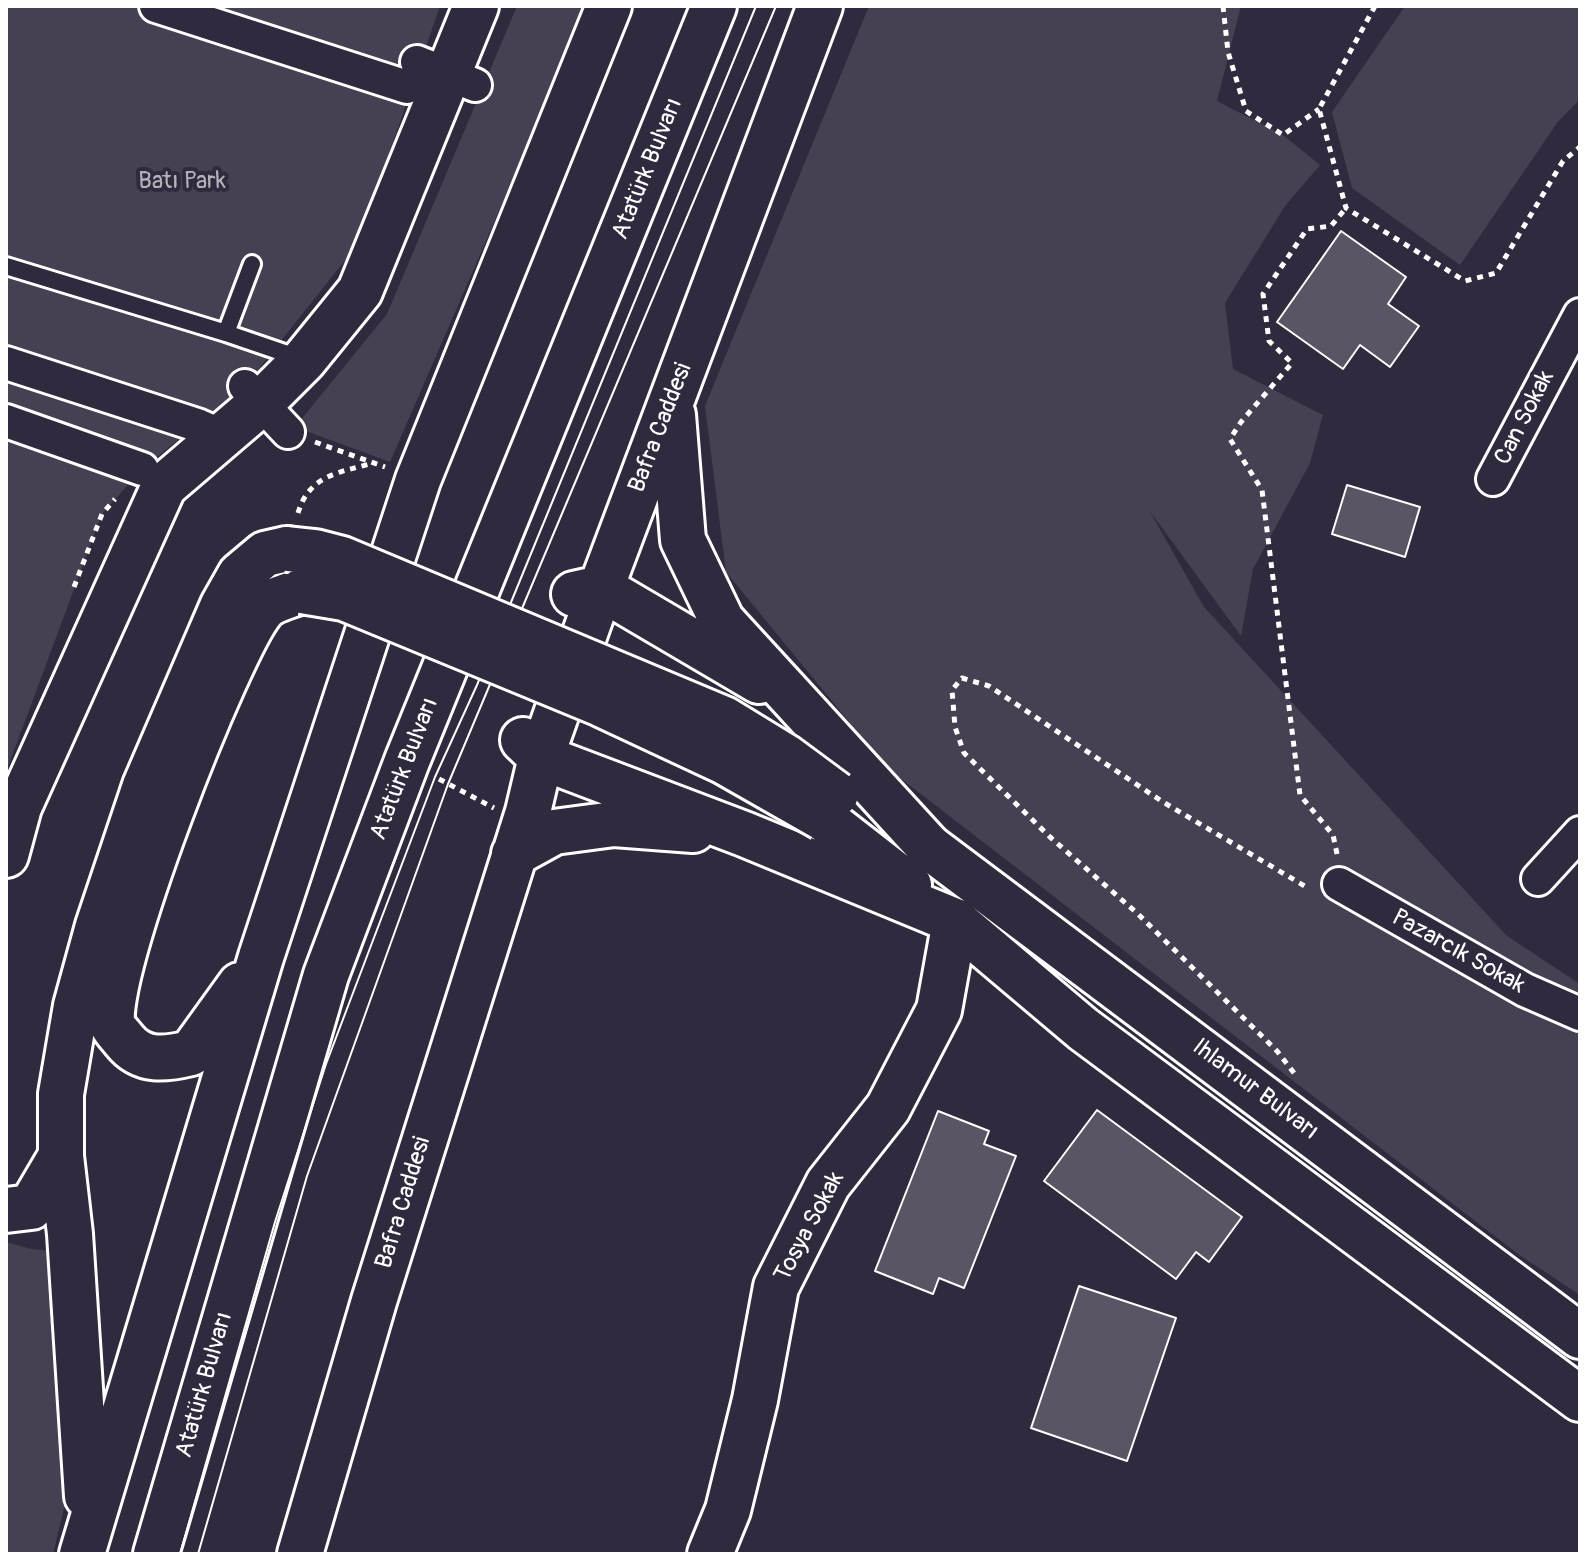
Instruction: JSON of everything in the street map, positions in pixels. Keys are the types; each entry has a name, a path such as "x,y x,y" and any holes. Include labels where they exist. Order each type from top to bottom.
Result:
{"main road":[{"path":"6,855 19,807 164,486 222,436 265,407 360,291 437,77 476,6"},
{"path":"86,1539 261,957 418,480 609,6"},
{"name":"Atatürk Bulvarı","path":"156,1554 326,975 407,761 714,6"},
{"name":"Bafra Caddesi","path":"300,1554 515,836 532,748 587,591 643,392 792,6"},
{"name":"Bafra Caddesi","path":"587,591 671,401 820,6"},
{"path":"671,401 683,540 722,621 929,847"},
{"path":"86,1539 70,1234 61,1156 61,1094 76,1006 98,926 145,786 223,605 240,575 265,554 287,549 342,559 724,719 786,757 830,806 955,921 1083,1029 1580,1399"},
{"path":"261,957 191,1053 169,1058 145,1057 128,1046 113,1026 114,990 159,838 232,663 265,607 302,591 344,598 601,704 723,761 929,847"},
{"path":"587,591 798,705"},
{"path":"532,748 955,921"},
{"path":"515,836 614,824 744,834"},
{"name":"Ihlamur Bulvarı","path":"929,847 1580,1336"},
{"name":"Tosya Sokak","path":"710,1554 728,1510 755,1400 776,1287 828,1184 888,1108 939,1010 955,921"},
{"path":"6,1210 31,1207 61,1156"}],"street":[{"path":"156,6 437,77"},
{"name":"Can Sokak","path":"1493,479 1580,315"},
{"path":"6,363 197,425 222,436"},
{"path":"6,421 142,469"},
{"path":"1538,879 1580,833"},
{"name":"Pazarcık Sokak","path":"1339,884 1525,990 1580,1014"}],"lane":[{"path":"226,333 252,264"},
{"path":"6,266 304,360"}],"path":[{"path":"1223,6 1228,52 1246,111 1283,135 1319,109 1375,6"},
{"path":"1319,109 1346,208 1465,281 1496,273 1563,161 1580,147"},
{"path":"1303,1083 1277,1051 1138,914 1050,837 964,753 955,727 952,690 962,678 989,686 1163,802 1317,894 1339,884 1339,864 1333,835 1300,795 1262,490 1230,439 1292,363 1269,341 1263,294 1307,229 1331,226 1346,208"},
{"path":"265,407 374,463 418,480"},
{"path":"287,549 301,502 315,482 374,463"},
{"path":"407,761 515,836"}],"green space":[{"name":"Batı Park","path":"6,6 440,6 358,244 245,386 142,469 102,514 6,772"},
{"path":"517,6 588,6 390,462 295,427 387,314"},
{"path":"869,6 1241,6 1217,101 1283,135 1320,165 1285,206 1225,303 1233,369 1323,415 1310,463 1253,569 1241,636 1149,510 1204,607 1507,936 1580,984 1580,1295 1518,1254 887,768 726,572 705,406"},
{"path":"1405,6 1580,6 1580,99 1557,123 1460,265 1352,188 1332,112"},
{"path":"6,1242 31,1249 65,1252 76,1459 53,1554 6,1554"}],"building":[{"path":"1341,231 1406,277 1388,304 1419,326 1390,367 1360,345 1343,369 1277,322"},
{"path":"1347,485 1420,507 1405,557 1332,534"},
{"path":"1097,1110 1242,1217 1209,1262 1196,1252 1176,1279 1044,1181"},
{"path":"938,1111 989,1131 984,1144 1016,1156 964,1288 939,1278 933,1294 875,1271"},
{"path":"1079,1286 1176,1318 1127,1461 1031,1428"}],"tram line":[{"path":"180,1554 275,1222 326,1064 435,777 477,685 756,6"},
{"path":"198,1554 307,1176 448,784 776,6"}]}
